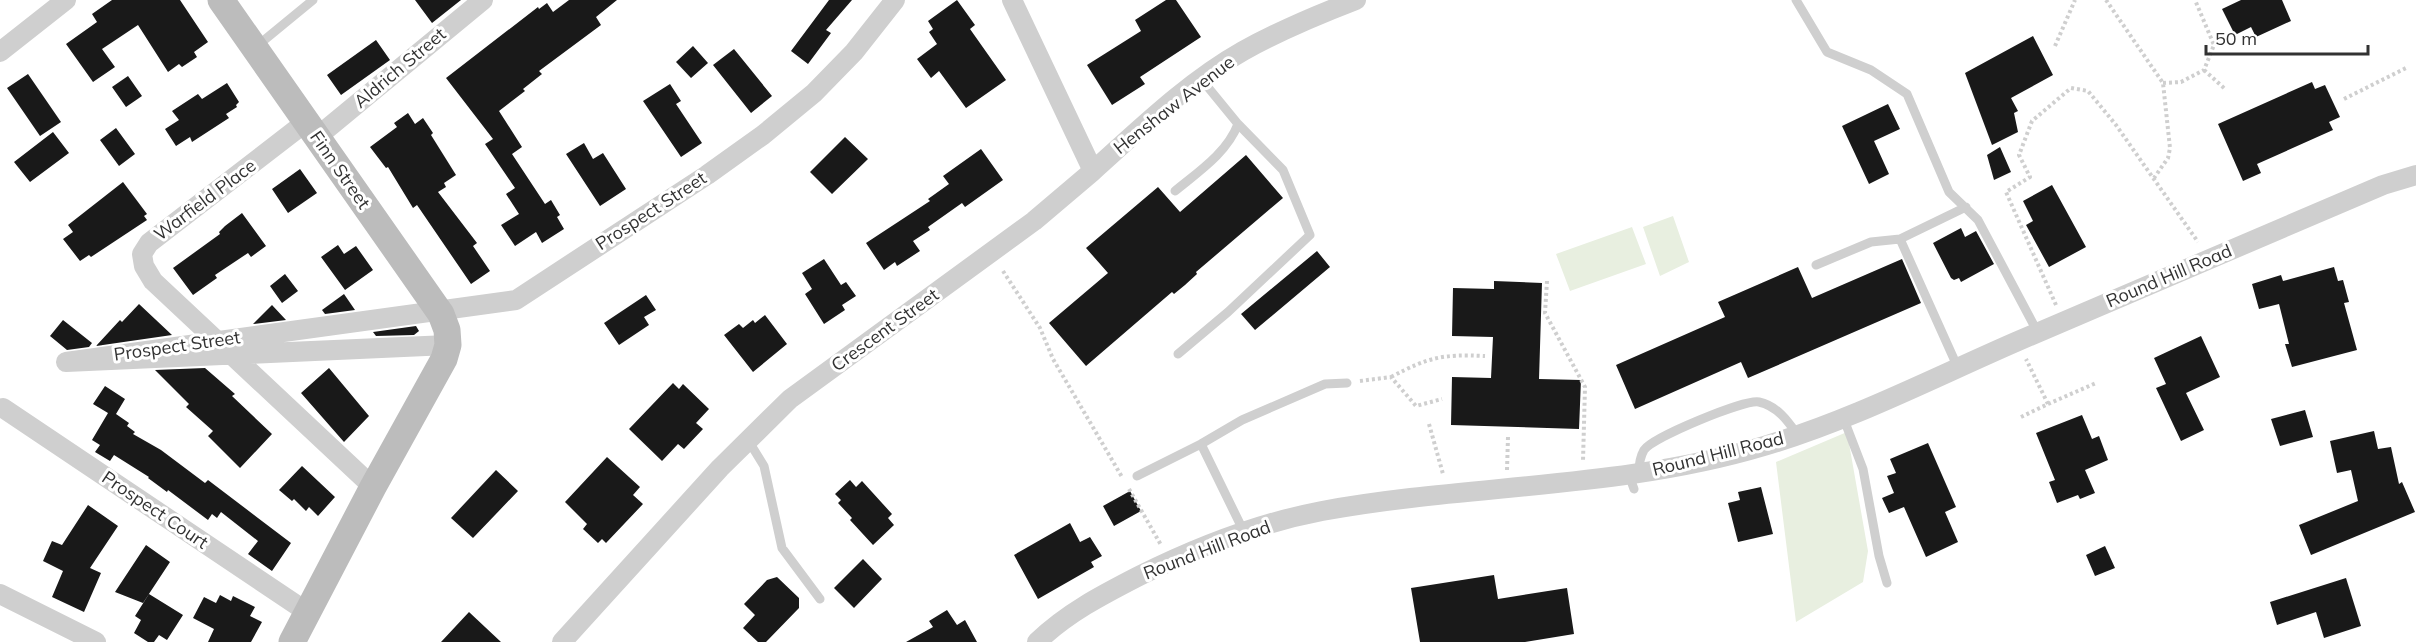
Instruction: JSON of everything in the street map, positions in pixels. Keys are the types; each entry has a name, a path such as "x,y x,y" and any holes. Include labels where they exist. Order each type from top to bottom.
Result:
{"main road":[{"name":"Finn Street","path":"221,0 441,314 447,330 448,345"},
{"path":"292,642 373,487 436,376 448,345"}],"street":[{"path":"0,52 66,0"},
{"name":"Aldrich Street","path":"312,129 483,0"},
{"name":"Prospect Street","path":"448,345 66,362 516,300 764,135 814,93 854,52 895,0"},
{"path":"1012,0 1093,171"},
{"name":"Henshaw Avenue","path":"1093,171 1152,119 1242,52 1313,16 1356,0"},
{"name":"Warfield Place","path":"312,129 148,243 142,254 143,262 153,281 373,487"},
{"name":"Crescent Street","path":"562,642 748,440 801,390 1016,234 1093,171"},
{"name":"Round Hill Road","path":"1036,642 1069,615 1112,590 1171,561 1244,532 1298,517 1337,509 1634,479 1743,451 1797,434 1843,417 2382,185 2416,175"},
{"name":"Prospect Court","path":"3,408 307,612"},
{"path":"0,594 96,642"}],"lane":[{"path":"255,48 313,0"},
{"path":"1796,0 1827,52 1871,70 1907,94 1949,192 1978,220 2038,333"},
{"path":"1178,354 1228,312 1310,236 1284,170 1238,124 1202,80"},
{"path":"1175,191 1214,159 1234,136 1238,124"},
{"path":"1816,265 1871,242 1900,238 1966,207"},
{"path":"1900,238 1958,368"},
{"path":"1137,476 1202,444 1242,420 1325,384 1347,383"},
{"path":"1634,479 1644,450 1653,441 1690,423 1756,402 1769,406 1783,415 1797,434"},
{"path":"1843,417 1863,469 1879,556 1887,583"},
{"path":"748,440 764,466 782,549 820,599"},
{"path":"1202,444 1244,532"}],"path":[{"path":"2055,46 2075,0"},
{"path":"2106,0 2163,83 2170,148 2168,158 2154,178"},
{"path":"2163,83 2181,82 2204,70 2214,45 2195,0"},
{"path":"2344,99 2406,68"},
{"path":"2204,70 2225,89"},
{"path":"2063,322 2006,192 2030,177 2019,155 2032,121 2071,88 2088,92 2154,178 2199,243"},
{"path":"1003,272 1040,328 1053,358 1162,545"},
{"path":"1547,282 1545,313 1585,387 1583,471"},
{"path":"2018,341 2048,404"},
{"path":"1347,383 1390,377 1419,362 1449,355 1485,356"},
{"path":"1390,377 1416,406 1442,399"},
{"path":"2021,417 2096,383"},
{"path":"1429,424 1444,476"},
{"path":"1506,480 1508,437"}],"green space":[{"path":"1673,216 1689,262 1660,276 1643,227"},
{"path":"1632,227 1646,264 1570,291 1556,254"},
{"path":"1847,432 1868,551 1863,582 1796,622 1776,462"}],"building":[{"path":"112,0 180,0 208,42 194,52 197,57 182,67 179,64 168,72 138,25 102,49 115,67 93,82 66,44 97,22 92,14"},
{"path":"415,0 461,0 432,23"},
{"path":"569,0 617,0 596,17 601,25 539,71 542,74 523,89 525,91 499,111 522,147 512,154 545,204 551,200 560,215 557,217 564,229 542,243 536,232 515,246 501,225 519,214 506,194 515,188 485,144 493,139 446,78 538,7 539,9 547,3 553,12"},
{"path":"829,0 852,0 826,30 831,33 808,64 791,51"},
{"path":"957,0 975,25 970,29 1006,80 966,108 939,71 931,78 917,59 937,44 929,32 933,29 928,21"},
{"path":"1166,0 1176,0 1201,37 1140,77 1145,84 1112,105 1087,65 1141,31 1135,20"},
{"path":"2241,0 2282,0 2291,21 2256,37 2251,27 2235,35 2222,9"},
{"path":"2033,36 2053,75 2011,98 2018,111 2014,113 2018,132 1992,145 1965,73"},
{"path":"376,40 390,60 341,95 327,75"},
{"path":"693,46 708,63 691,78 676,62"},
{"path":"734,49 772,96 751,113 713,65"},
{"path":"28,74 61,122 40,136 7,88"},
{"path":"128,76 142,96 126,107 112,87"},
{"path":"2312,82 2315,89 2325,85 2340,117 2329,122 2333,130 2257,164 2261,173 2243,181 2218,124"},
{"path":"227,83 239,102 237,107 226,114 229,118 192,142 190,137 176,146 165,129 179,120 172,111 198,94 202,99"},
{"path":"670,84 681,101 676,104 702,143 681,157 643,101"},
{"path":"1888,104 1900,129 1874,141 1889,174 1869,184 1842,126"},
{"path":"408,113 415,124 423,118 456,175 444,183 446,187 438,192 477,243 473,246 490,271 471,284 417,205 413,208 388,167 386,168 370,147 397,127 394,123"},
{"path":"116,128 135,154 119,166 100,140"},
{"path":"53,132 69,153 30,182 14,162"},
{"path":"845,137 868,159 832,194 810,172"},
{"path":"584,143 593,159 603,153 626,189 600,206 566,154"},
{"path":"2000,147 2011,172 1994,180 1987,155"},
{"path":"981,149 1003,180 965,207 962,203 928,227 930,230 913,241 920,251 897,266 895,262 884,270 866,243 930,201 928,199 949,184 943,176"},
{"path":"1246,155 1283,198 1196,272 1197,274 1185,285 1174,294 1172,292 1086,366 1049,323 1108,273 1086,248 1158,187 1180,212"},
{"path":"300,169 317,193 288,213 272,189"},
{"path":"123,182 147,214 144,216 147,220 91,257 89,255 80,261 63,239 73,232 68,225"},
{"path":"2052,185 2086,247 2049,267 2026,225 2033,221 2023,201"},
{"path":"242,213 266,246 251,257 248,253 215,275 217,278 193,295 173,268 220,234 219,232 225,226"},
{"path":"1961,228 1965,237 1976,231 1994,264 1961,282 1959,278 1954,280 1951,278 1933,243"},
{"path":"338,245 344,254 356,246 373,270 345,290 321,257"},
{"path":"1317,251 1330,267 1255,330 1241,314"},
{"path":"824,259 841,285 846,282 856,296 842,305 845,310 824,324 805,294 812,289 802,273"},
{"path":"1902,259 1921,303 1748,378 1741,362 1635,409 1616,365 1725,317 1718,302 1798,267 1812,298"},
{"path":"2334,267 2338,281 2343,280 2349,302 2344,303 2357,350 2292,367 2285,344 2289,344 2279,304 2259,309 2252,284 2281,275 2283,281"},
{"path":"285,274 298,291 282,303 270,286"},
{"path":"1494,281 1542,283 1539,379 1581,380 1579,429 1451,425 1452,377 1491,378 1493,337 1452,336 1453,288 1494,289"},
{"path":"344,294 355,310 325,314 322,310"},
{"path":"646,295 656,310 644,317 649,325 619,345 604,323"},
{"path":"139,304 172,335 96,346 120,320 122,322"},
{"path":"272,305 286,320 253,324"},
{"path":"765,315 787,344 753,372 724,335 739,324 743,328 753,320 755,323"},
{"path":"63,320 92,343 89,347 67,350 50,336"},
{"path":"416,326 419,331 414,335 376,336 373,332"},
{"path":"2201,336 2220,377 2186,393 2204,430 2181,441 2156,388 2166,384 2154,358"},
{"path":"205,368 235,394 232,396 272,434 240,468 208,436 213,431 186,407 189,404 155,370"},
{"path":"329,368 369,416 344,442 301,393"},
{"path":"673,383 679,389 683,384 709,409 696,423 703,429 684,449 678,444 662,461 629,429"},
{"path":"105,386 125,399 116,414 129,423 127,426 135,432 133,434 161,450 205,483 208,480 291,543 272,571 248,554 258,541 221,512 217,518 212,514 208,520 168,490 167,492 149,477 114,455 110,461 95,452 100,445 92,440 108,413 93,404"},
{"path":"2305,410 2313,437 2280,446 2271,419"},
{"path":"2082,415 2092,439 2099,436 2108,460 2085,470 2095,493 2080,499 2078,495 2057,503 2049,482 2055,480 2036,433"},
{"path":"2374,431 2378,449 2391,447 2399,484 2402,482 2415,512 2311,555 2299,525 2358,501 2351,470 2337,473 2330,441"},
{"path":"1928,443 1956,507 1945,512 1958,542 1926,557 1904,507 1889,513 1882,498 1894,493 1887,476 1896,473 1890,459"},
{"path":"607,457 640,487 633,495 643,504 606,543 602,539 598,543 583,529 587,524 565,502"},
{"path":"302,466 335,497 318,516 309,507 306,511 294,499 292,501 279,490"},
{"path":"496,470 518,491 473,538 451,518"},
{"path":"850,480 856,487 862,481 892,514 888,518 894,525 873,545 838,503 841,500 835,494"},
{"path":"1761,487 1773,534 1738,542 1728,503 1740,500 1738,492"},
{"path":"1130,491 1141,511 1114,526 1103,506"},
{"path":"88,505 118,526 90,568 101,573 84,612 52,597 63,571 43,561 52,541 62,545"},
{"path":"1070,523 1080,542 1090,537 1102,556 1091,562 1094,567 1038,599 1014,555"},
{"path":"146,545 170,562 143,603 115,592"},
{"path":"2105,546 2115,568 2095,576 2086,555"},
{"path":"863,559 882,579 854,608 834,588"},
{"path":"1494,575 1498,599 1567,588 1574,634 1525,642 1420,642 1411,588"},
{"path":"777,577 799,598 799,608 766,642 758,642 743,628 755,615 744,604 767,580"},
{"path":"2346,578 2361,626 2324,638 2316,612 2277,625 2270,602"},
{"path":"149,594 183,615 167,640 159,635 154,642 148,642 134,633 141,620 135,616"},
{"path":"220,595 231,601 233,596 255,607 250,616 262,622 251,642 208,642 214,629 193,618 204,597 216,603"},
{"path":"947,610 957,625 965,620 977,642 906,642 933,627 929,621"},
{"path":"469,612 501,642 441,642"}]}
